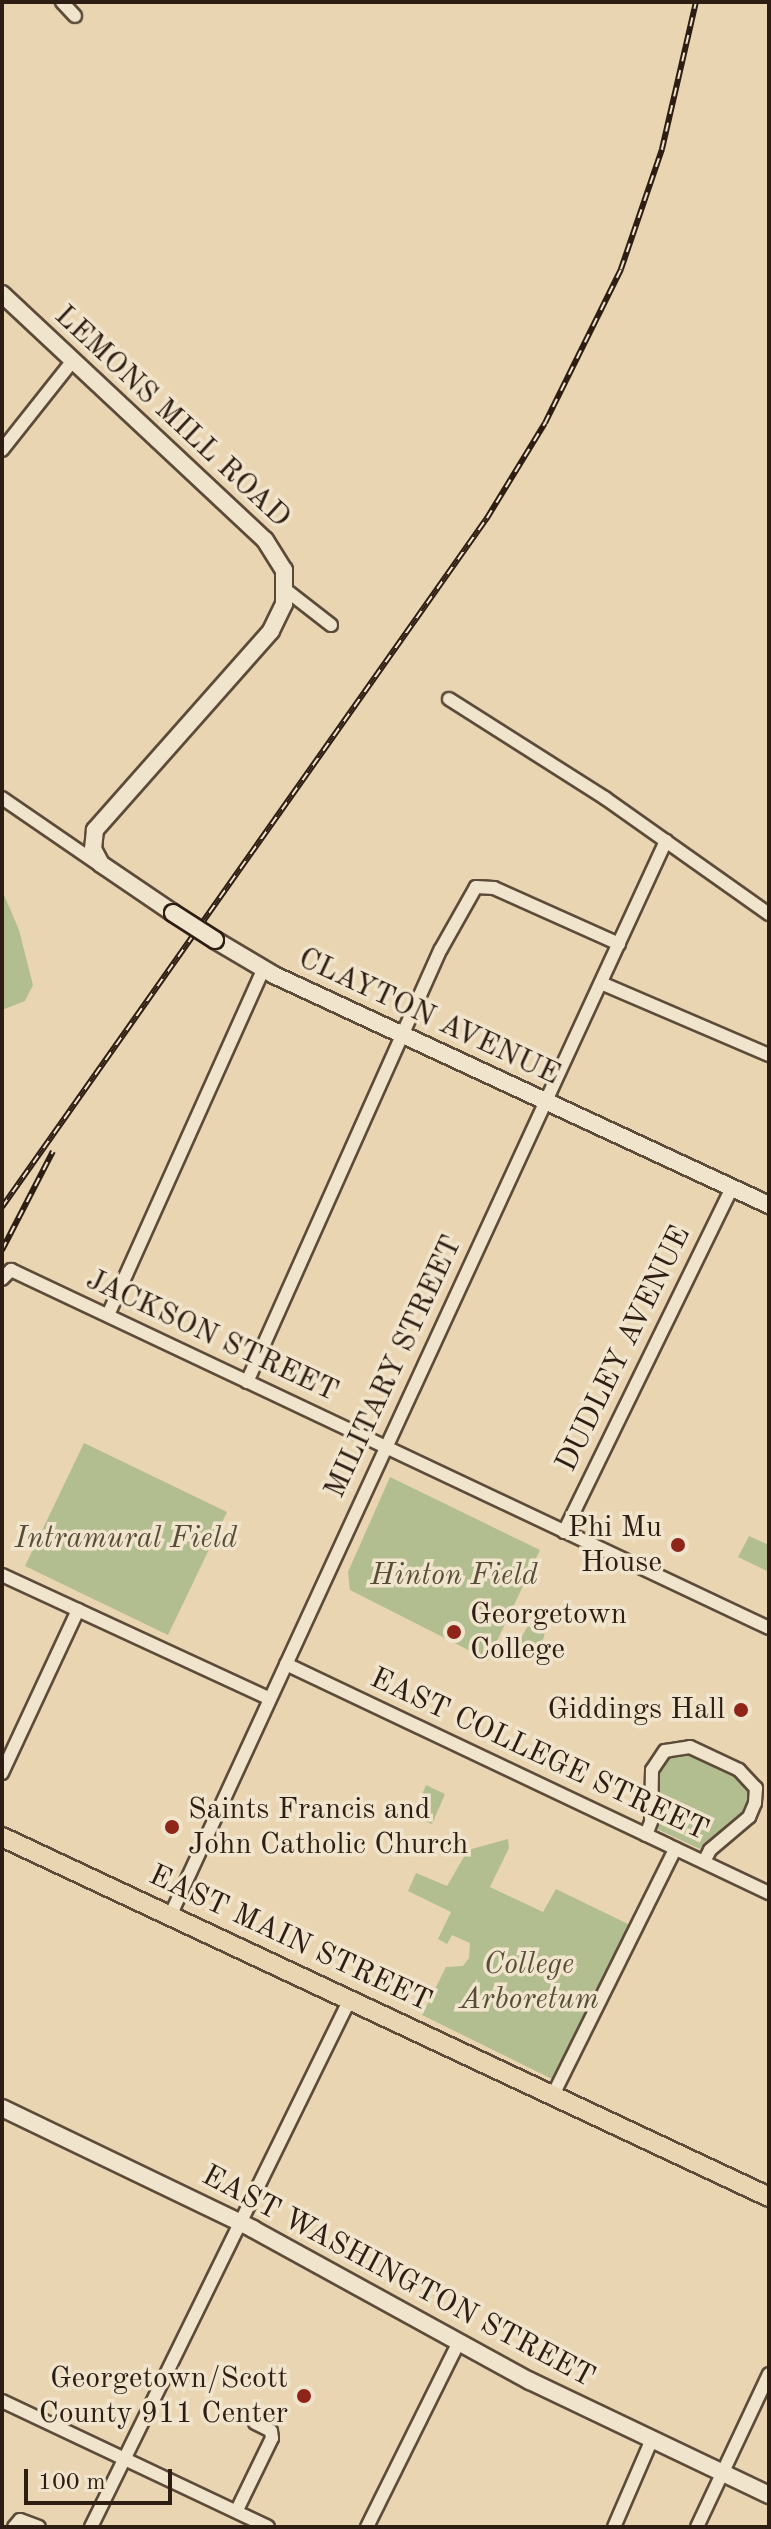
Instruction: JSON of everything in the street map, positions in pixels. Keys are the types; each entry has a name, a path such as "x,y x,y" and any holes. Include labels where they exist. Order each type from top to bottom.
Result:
{"main road":[{"name":"EAST MAIN STREET","path":"2,1837 769,2197"}],"street":[{"path":"62,2 75,16"},
{"name":"LEMONS MILL ROAD","path":"2,294 71,363 265,540 281,563 286,590"},
{"path":"2,450 71,363"},
{"path":"104,868 93,842 111,809 271,631 286,590 331,625"},
{"path":"449,699 666,841 769,914"},
{"path":"2,798 104,868"},
{"name":"MILITARY STREET","path":"171,1914 666,841"},
{"name":"CLAYTON AVENUE","path":"104,868 264,968 543,1102 769,1205"},
{"path":"247,1382 441,949 479,885 619,944"},
{"path":"108,1315 264,968"},
{"path":"601,983 769,1055"},
{"name":"DUDLEY AVENUE","path":"564,1532 732,1188"},
{"name":"JACKSON STREET","path":"7,1274 108,1315 769,1628"},
{"path":"2,1575 270,1699"},
{"path":"2,1773 78,1610"},
{"name":"EAST COLLEGE STREET","path":"286,1664 769,1893"},
{"path":"646,1835 651,1822 652,1770 665,1751 690,1747 739,1770 756,1788 749,1817 710,1850 704,1862"},
{"path":"553,2095 675,1849"},
{"path":"91,2527 350,1999"},
{"name":"EAST WASHINGTON STREET","path":"2,2108 242,2223 458,2344 769,2495"},
{"path":"367,2527 458,2344"},
{"path":"697,2527 768,2379"},
{"path":"2,2401 237,2510 261,2525"},
{"path":"237,2510 272,2438 271,2431 255,2423"},
{"path":"614,2527 652,2439"},
{"path":"14,2527 20,2520 39,2527"}],"green space":[{"path":"2,890 19,930 33,985 25,1001 2,1010"},
{"name":"Intramural Field","path":"84,1443 227,1512 168,1635 25,1566"},
{"name":"Hinton Field","path":"390,1477 540,1550 488,1660 350,1590 348,1572"},
{"path":"749,1536 769,1545 769,1572 738,1557"},
{"path":"530,1622 546,1629 539,1654 530,1658 517,1645"},
{"path":"683,1750 740,1776 752,1796 737,1824 700,1849 657,1829 658,1766 667,1754"},
{"path":"426,1785 445,1794 432,1824 413,1817"},
{"name":"College Arboretum","path":"508,1839 509,1848 490,1887 543,1912 556,1889 630,1925 552,2079 422,2015 446,1967 463,1966 469,1958 470,1943 452,1935 447,1944 438,1939 451,1912 408,1891 416,1873 447,1886 468,1850"}],"railway":[{"path":"2,1207 487,518 545,423 621,269 662,149 696,2"},
{"path":"2,1250 53,1151"}],"place":[{"name":"Phi Mu House","path":"678,1545"},
{"name":"Georgetown College","path":"454,1632"},
{"name":"Giddings Hall","path":"741,1710"},
{"name":"Saints Francis and John Catholic Church","path":"172,1827"},
{"name":"Georgetown/Scott County 911 Center","path":"304,2396"}]}
